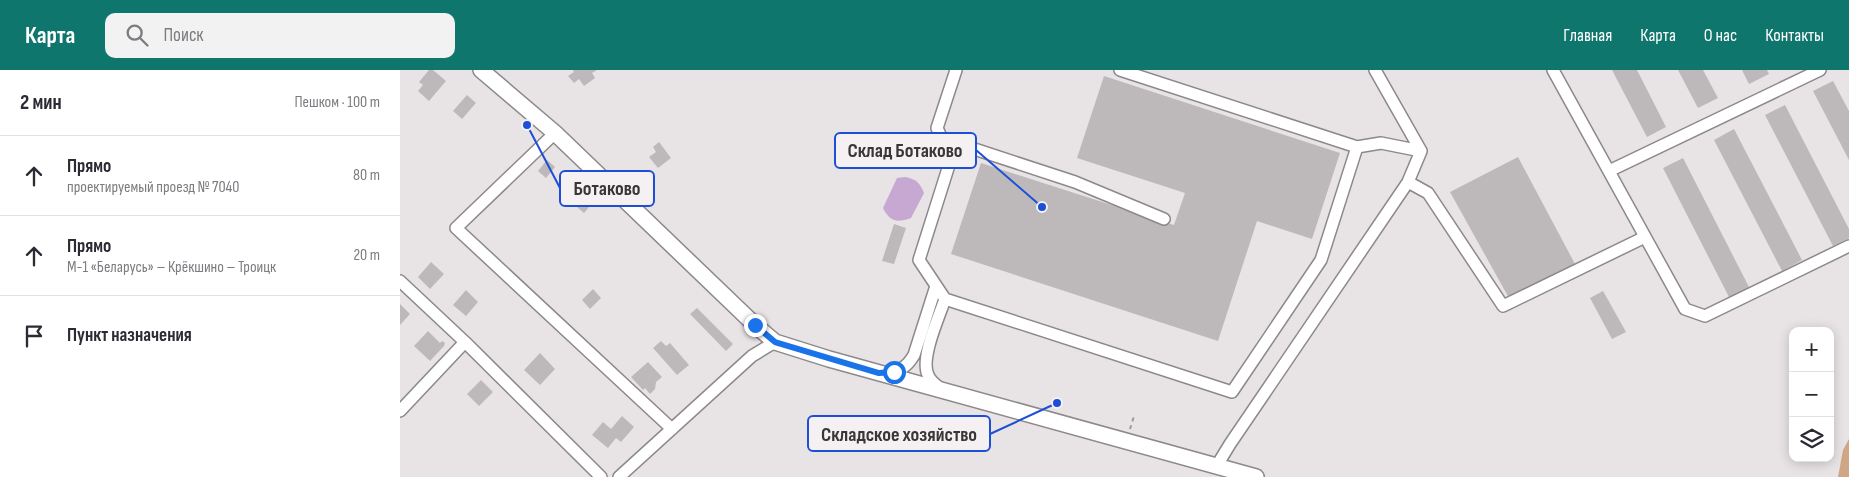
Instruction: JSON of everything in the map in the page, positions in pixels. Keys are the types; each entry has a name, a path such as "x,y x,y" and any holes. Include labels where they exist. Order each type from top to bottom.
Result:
{"main road":[{"path":"481,70 555,133 775,342 879,373 1256,477"}],"street":[{"path":"956,70 937,128 942,139 1075,182 1164,219"},
{"path":"1120,70 1358,148 1381,143 1421,151"},
{"path":"1375,70 1421,151"},
{"path":"1553,70 1685,309 1705,316 1849,246"},
{"path":"1609,171 1820,70"},
{"path":"555,133 456,228 672,428"},
{"path":"956,143 918,260 945,299 1232,392 1321,260 1358,148"},
{"path":"1216,467 1235,436 1408,182 1421,151"},
{"path":"1408,182 1428,193 1503,306 1645,237"},
{"path":"400,281 466,342 601,477"},
{"path":"879,373 894,372 910,362 914,355 936,286"},
{"path":"945,299 926,358 928,375 934,384 945,391"},
{"path":"400,411 466,342"},
{"path":"619,477 752,356 775,342"}],"path":[{"path":"1129,431 1134,416"}],"shaded area":[{"path":"905,177 917,182 924,193 911,218 898,221 891,219 883,208 897,178"},
{"path":"1849,439 1849,477 1838,477 1843,450"}],"building":[{"path":"429,70 433,70 446,81 429,101 418,91 423,85 419,82"},
{"path":"573,70 597,70 592,73 595,78 584,86 579,79 574,83 568,76 574,72"},
{"path":"1612,70 1637,70 1666,127 1647,137"},
{"path":"1678,70 1703,70 1718,98 1698,108"},
{"path":"1742,70 1767,70 1769,74 1749,84"},
{"path":"1104,76 1340,153 1312,239 1257,221 1218,341 951,254 981,163 1174,225 1185,193 1077,158"},
{"path":"1833,81 1849,111 1849,160 1813,91"},
{"path":"467,95 476,103 462,119 453,111"},
{"path":"1785,105 1849,229 1849,238 1833,246 1765,115"},
{"path":"1734,129 1802,260 1782,271 1714,140"},
{"path":"659,142 671,158 658,168 649,157 656,152 653,147"},
{"path":"1518,157 1575,264 1509,298 1450,192"},
{"path":"1683,158 1750,289 1730,299 1663,168"},
{"path":"547,160 555,167 546,178 538,171"},
{"path":"577,184 596,199 584,213 566,198"},
{"path":"894,224 906,228 894,264 882,261"},
{"path":"431,262 444,274 430,289 418,277"},
{"path":"593,289 601,298 590,309 582,300"},
{"path":"466,290 478,302 466,316 453,305"},
{"path":"1603,291 1626,332 1612,339 1590,298"},
{"path":"400,304 410,314 400,325"},
{"path":"697,308 733,344 726,351 690,314"},
{"path":"428,331 440,343 442,341 445,343 430,361 414,346"},
{"path":"661,341 666,346 670,343 689,365 677,375 653,348"},
{"path":"540,353 555,369 540,385 524,370"},
{"path":"648,362 662,377 656,382 655,389 650,394 645,388 643,390 631,377"},
{"path":"481,380 493,392 479,406 467,394"},
{"path":"622,416 634,427 621,442 616,438 608,448 592,435 603,422 611,429"}],"place":[{"name":"Ботаково","path":"527,125"},
{"name":"Склад Ботаково","path":"1042,207"},
{"name":"Складское хозяйство","path":"1057,403"}],"route":[{"path":"755,325 775,342 879,373 894,372"}]}
